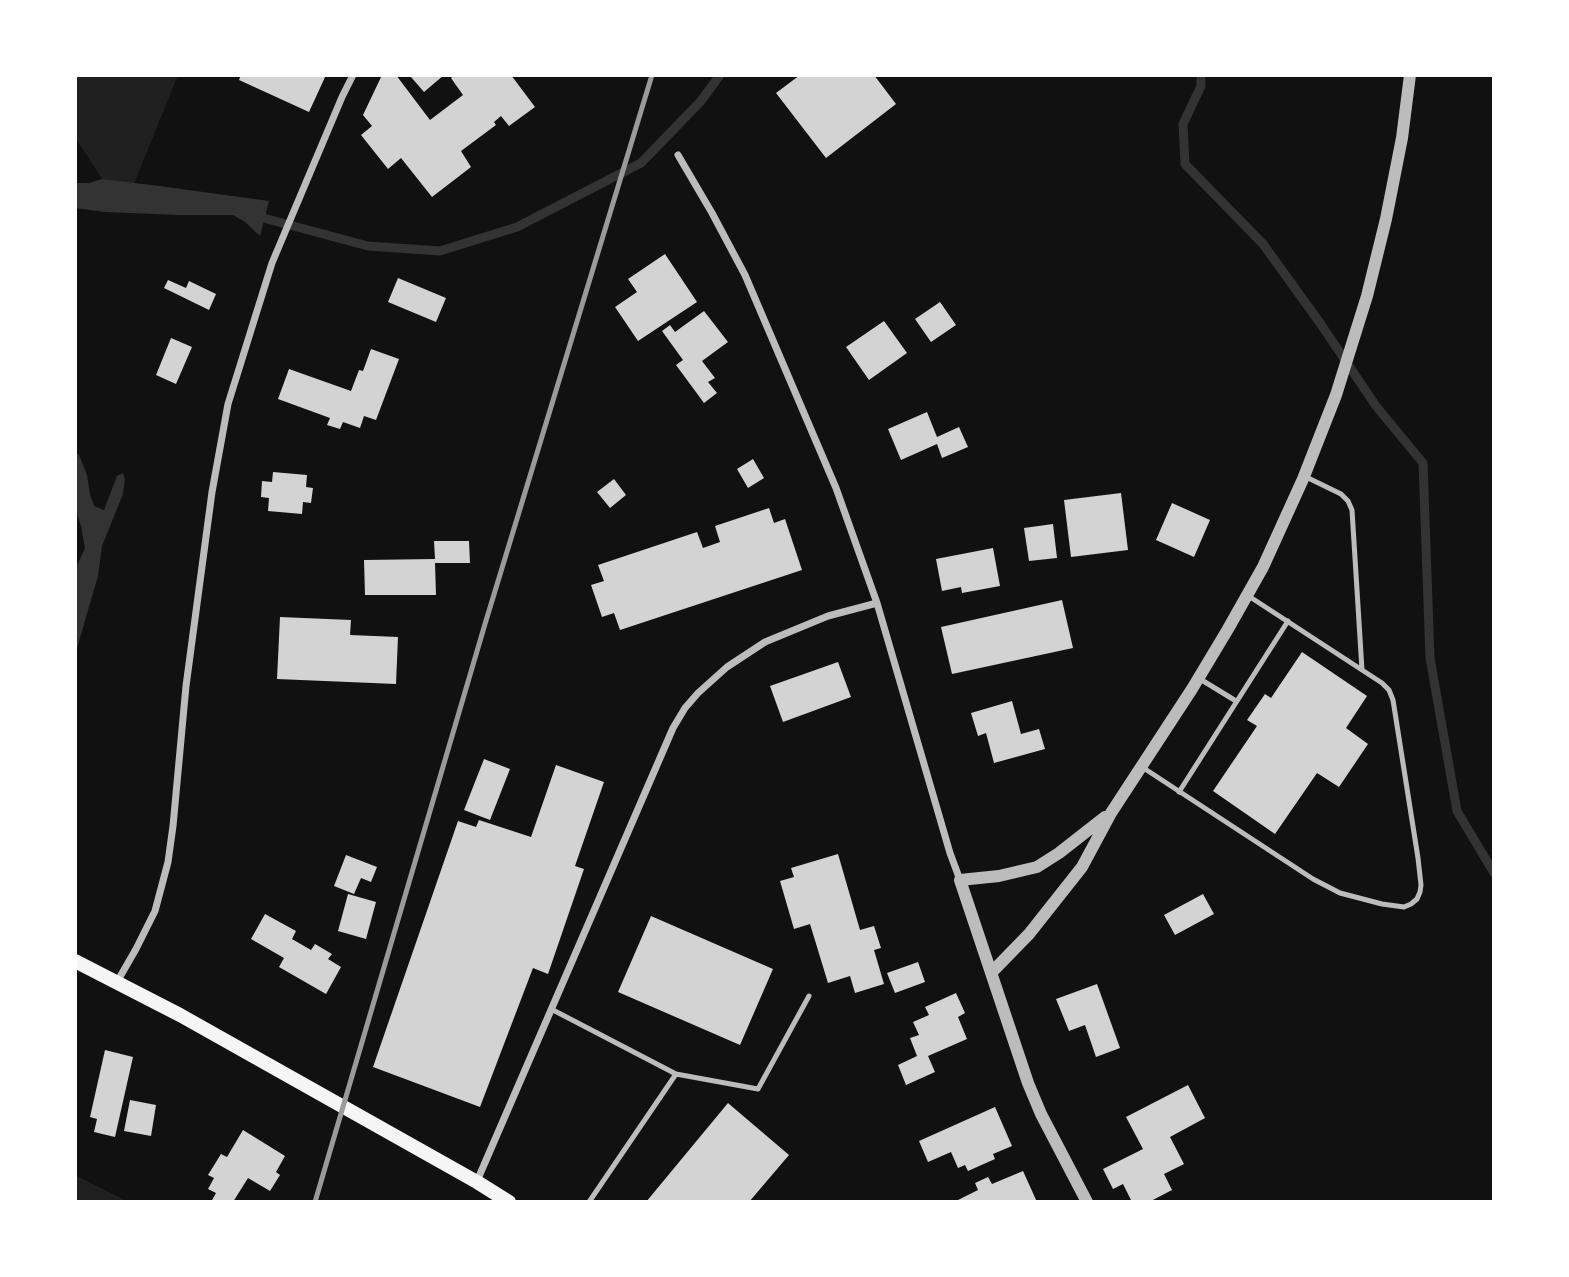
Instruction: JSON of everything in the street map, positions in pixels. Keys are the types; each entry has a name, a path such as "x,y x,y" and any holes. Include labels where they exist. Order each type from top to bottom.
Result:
{"main road":[{"path":"75,961 180,1015 509,1202"}],"street":[{"path":"117,983 155,911 168,862 186,686 212,492 236,373 272,263 353,75"},
{"path":"991,973 1029,934 1082,867 1111,813 1199,678 1263,567 1304,476 1336,395 1367,296 1402,138 1410,75"},
{"path":"678,155 746,275 836,488 877,603 950,853 991,973 1041,1114 1087,1202"},
{"path":"477,1182 673,728 685,708 712,679 765,642 828,616 877,603"},
{"path":"960,880 999,876 1037,867 1111,813"}],"lane":[{"path":"1304,476 1341,495 1352,510 1362,670"},
{"path":"1142,767 1313,879 1340,893 1404,907 1416,899 1421,885 1393,700 1389,690 1247,595"},
{"path":"1179,792 1287,621"},
{"path":"1199,678 1236,701"},
{"path":"551,1009 676,1074 758,1089 809,996"},
{"path":"589,1202 676,1074"}],"shaded area":[{"path":"75,75 178,75 134,184 102,179 75,137"},
{"path":"102,179 269,201 260,236 233,215 105,212 75,208 75,183"},
{"path":"75,452 79,455 87,475 94,506 104,510 117,476 123,473 125,479 123,494 102,546 98,576 75,655 75,570 85,548 75,508"},
{"path":"75,1175 129,1202 75,1202"}],"building":[{"path":"241,75 326,75 309,112 239,80"},
{"path":"382,75 396,75 430,120 463,95 451,78 455,75 511,75 535,107 509,126 501,116 494,122 496,125 461,151 471,167 432,197 401,158 388,169 361,135 372,126 363,115"},
{"path":"444,75 424,92 411,77"},
{"path":"800,75 874,75 896,104 826,158 776,93"},
{"path":"665,254 697,302 638,341 615,307 637,292 628,279"},
{"path":"398,278 446,298 436,322 388,302"},
{"path":"168,280 186,288 189,281 216,294 209,310 164,288"},
{"path":"940,302 956,325 931,342 915,319"},
{"path":"704,311 728,342 702,361 715,378 708,382 717,393 704,403 676,365 683,360 662,331 670,325 675,332"},
{"path":"884,321 907,353 869,380 846,347"},
{"path":"171,338 192,347 176,384 156,375"},
{"path":"371,349 399,359 376,420 364,416 360,428 343,422 340,429 327,425 330,418 278,399 289,369 351,391 359,370 363,371"},
{"path":"927,412 937,437 959,427 968,447 942,458 937,444 901,460 888,429"},
{"path":"753,459 764,478 748,488 737,469"},
{"path":"273,472 307,475 306,487 313,488 311,503 303,502 302,514 268,511 269,498 261,497 262,481 272,482"},
{"path":"614,479 626,495 610,508 597,492"},
{"path":"1121,493 1128,550 1071,557 1064,500"},
{"path":"1172,503 1210,520 1194,557 1156,540"},
{"path":"769,508 774,523 785,519 802,570 620,630 614,613 602,617 591,585 604,581 598,565 697,532 703,548 720,542 715,526"},
{"path":"1053,524 1057,558 1029,561 1024,528"},
{"path":"434,541 469,541 470,563 435,563 436,595 365,595 364,560 435,559"},
{"path":"993,548 1000,586 962,593 961,587 942,591 936,559"},
{"path":"1062,600 1073,648 952,674 941,627"},
{"path":"280,617 351,620 350,635 398,637 396,684 277,679"},
{"path":"1302,652 1367,696 1346,728 1368,744 1339,787 1317,773 1275,834 1213,791 1257,726 1247,720 1265,694 1271,698"},
{"path":"838,662 851,697 783,722 770,686"},
{"path":"1012,701 1021,734 1039,729 1045,749 994,763 986,733 978,736 971,713"},
{"path":"484,759 510,769 490,820 464,810"},
{"path":"556,765 604,782 575,866 584,869 548,974 533,968 480,1107 373,1067 458,821 476,827 479,820 531,837"},
{"path":"838,854 860,930 874,926 881,948 874,950 884,984 855,993 850,976 828,983 810,924 794,929 780,881 794,877 791,868"},
{"path":"346,855 377,867 371,882 361,878 354,894 334,886"},
{"path":"348,894 376,902 366,939 338,931"},
{"path":"1203,894 1214,914 1175,935 1164,915"},
{"path":"265,914 296,931 292,939 311,950 315,944 332,954 328,959 341,967 326,994 279,967 284,958 251,939"},
{"path":"651,916 773,969 740,1045 618,992"},
{"path":"918,962 925,982 895,993 887,973"},
{"path":"1097,984 1120,1048 1096,1057 1085,1025 1069,1031 1056,999"},
{"path":"956,993 965,1013 958,1017 967,1039 928,1056 935,1072 906,1085 898,1065 917,1056 910,1038 919,1035 913,1022 929,1015 925,1007"},
{"path":"105,1050 133,1057 115,1137 94,1132 97,1119 90,1117"},
{"path":"1188,1085 1205,1118 1170,1137 1184,1164 1164,1174 1172,1190 1149,1202 1132,1202 1123,1184 1113,1189 1103,1169 1143,1149 1126,1117"},
{"path":"130,1100 156,1105 151,1136 124,1131"},
{"path":"728,1103 789,1155 749,1202 646,1202"},
{"path":"995,1107 1012,1146 993,1154 995,1159 968,1171 965,1165 958,1168 951,1152 928,1162 919,1141"},
{"path":"243,1130 285,1156 276,1172 280,1175 270,1191 248,1178 233,1202 211,1202 216,1193 208,1189 214,1178 208,1175 221,1154 227,1157"},
{"path":"1023,1171 1037,1202 958,1200 978,1190 975,1183 988,1177 992,1184"}],"waterway":[{"path":"256,216 368,246 440,251 517,227 641,163 701,101 720,75"},
{"path":"1201,75 1201,86 1183,124 1185,164 1263,244 1376,406 1423,463 1430,658 1457,811 1494,873"}],"railway":[{"path":"315,1202 485,624 652,75"}]}
